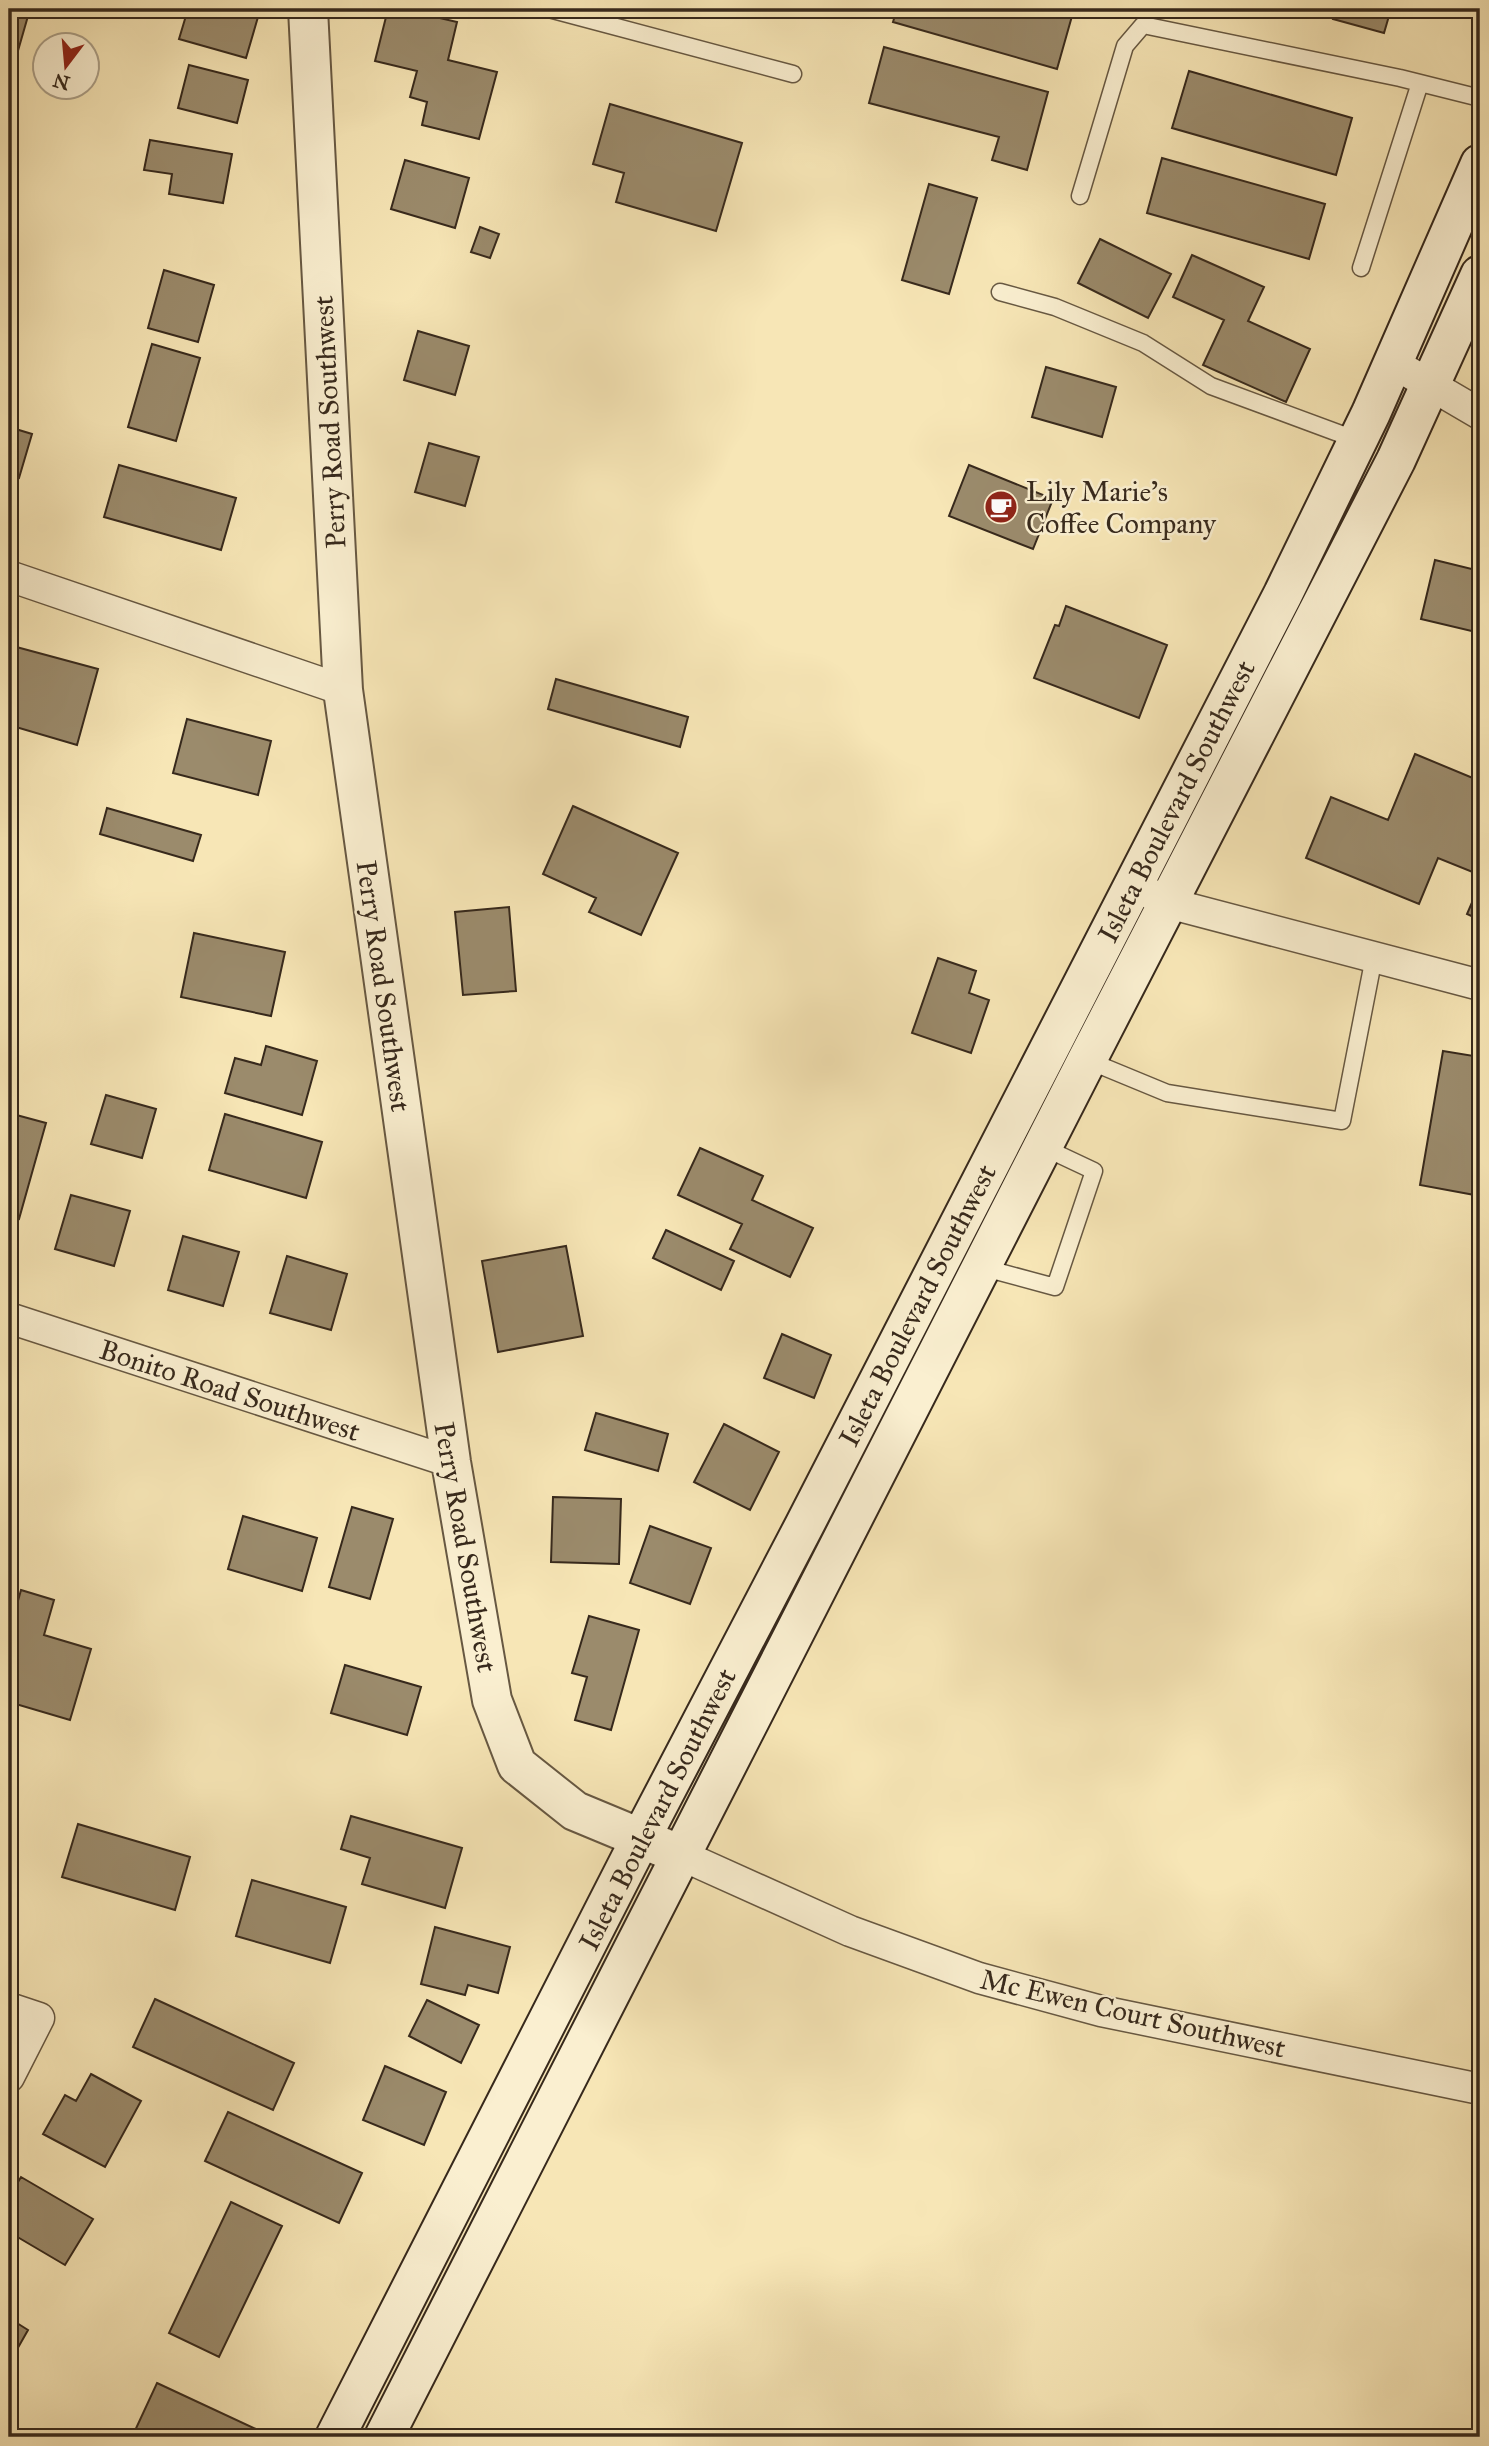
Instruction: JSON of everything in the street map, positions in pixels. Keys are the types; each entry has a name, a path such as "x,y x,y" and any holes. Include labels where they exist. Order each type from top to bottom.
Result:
{"main road":[{"name":"Perry Road Southwest","path":"308,9 343,690 451,1462 492,1700 517,1765 575,1811 681,1855"},
{"name":"Isleta Boulevard Southwest","path":"335,2437 1283,594 1357,440 1480,164"},
{"name":"Isleta Boulevard Southwest","path":"384,2437 1396,460 1480,275"}],"street":[{"path":"1392,363 1480,414"},
{"path":"9,576 343,690"},
{"path":"1133,885 1168,903 1480,985"},
{"name":"Bonito Road Southwest","path":"9,1318 451,1462"},
{"name":"Mc Ewen Court Southwest","path":"681,1855 850,1931 979,1978 1101,2011 1480,2089"},
{"path":"9,2008 39,2018 9,2077"}],"lane":[{"path":"549,9 793,74"},
{"path":"1080,197 1125,46 1143,25 1480,98"},
{"path":"1361,268 1420,83"},
{"path":"1000,292 1055,307 1143,343 1211,386 1357,440"},
{"path":"1087,1060 1167,1093 1342,1121 1374,957"},
{"path":"981,1267 1055,1287 1094,1171 1042,1147"}],"building":[{"path":"9,9 30,9 9,82"},
{"path":"188,9 228,9 258,17 246,58 179,39"},
{"path":"388,9 401,9 457,22 448,60 497,72 479,139 422,125 427,102 410,97 417,71 375,61"},
{"path":"897,9 1074,9 1057,69 893,22"},
{"path":"1336,9 1391,9 1384,33 1333,19"},
{"path":"884,47 1048,92 1027,170 992,160 999,137 869,103"},
{"path":"189,65 248,80 237,123 178,108"},
{"path":"1189,71 1352,118 1336,175 1172,128"},
{"path":"610,104 742,143 716,231 616,202 624,173 593,164"},
{"path":"150,140 232,154 223,203 169,194 172,174 144,170"},
{"path":"1162,158 1325,204 1309,259 1147,213"},
{"path":"405,160 469,178 455,228 391,209"},
{"path":"929,184 977,198 949,294 902,280"},
{"path":"480,227 499,234 490,258 471,252"},
{"path":"1100,239 1171,274 1148,318 1078,283"},
{"path":"1192,255 1264,287 1248,321 1310,349 1286,402 1203,365 1224,320 1173,297"},
{"path":"164,270 214,285 198,342 148,328"},
{"path":"418,331 469,346 455,395 404,380"},
{"path":"152,344 200,358 176,441 128,427"},
{"path":"1046,367 1116,387 1102,437 1032,417"},
{"path":"9,427 32,434 19,478 9,475"},
{"path":"429,443 479,457 465,506 415,492"},
{"path":"119,465 236,498 221,550 104,517"},
{"name":"Lily Marie's Coffee Company","path":"969,465 1053,499 1033,549 949,516"},
{"path":"1435,560 1480,571 1480,633 1421,619"},
{"path":"1066,606 1167,645 1139,718 1034,678 1055,625 1059,626"},
{"path":"9,645 98,669 77,745 9,725"},
{"path":"556,679 688,717 680,747 548,709"},
{"path":"187,719 271,741 258,795 173,773"},
{"path":"1415,754 1480,781 1480,875 1438,858 1419,904 1306,858 1331,797 1388,820"},
{"path":"573,806 678,853 641,935 589,912 596,898 543,874"},
{"path":"107,808 201,835 193,861 100,834"},
{"path":"1480,884 1480,920 1467,914"},
{"path":"509,907 516,991 463,995 455,912"},
{"path":"194,933 285,952 271,1016 181,997"},
{"path":"938,958 976,971 969,993 989,1000 971,1053 912,1033"},
{"path":"266,1046 317,1061 302,1115 225,1093 235,1058 261,1065"},
{"path":"1443,1051 1480,1057 1480,1196 1420,1185"},
{"path":"106,1095 156,1109 142,1158 91,1144"},
{"path":"9,1113 46,1123 19,1219 9,1217"},
{"path":"225,1114 322,1142 306,1198 209,1170"},
{"path":"700,1148 763,1176 752,1200 813,1228 790,1277 730,1249 742,1224 678,1195"},
{"path":"71,1195 130,1211 114,1266 55,1249"},
{"path":"666,1230 734,1261 721,1290 653,1258"},
{"path":"183,1236 239,1252 223,1306 168,1290"},
{"path":"566,1246 583,1336 498,1352 482,1261"},
{"path":"287,1256 347,1274 331,1330 270,1313"},
{"path":"782,1334 831,1355 814,1398 764,1378"},
{"path":"596,1413 668,1434 658,1471 585,1450"},
{"path":"724,1424 779,1452 750,1510 694,1482"},
{"path":"553,1497 621,1499 619,1564 551,1562"},
{"path":"352,1507 393,1519 370,1599 329,1587"},
{"path":"243,1516 317,1538 302,1591 228,1569"},
{"path":"650,1526 711,1548 690,1604 630,1583"},
{"path":"21,1590 54,1600 44,1635 91,1649 70,1720 9,1702 9,1633"},
{"path":"589,1616 639,1630 611,1730 575,1720 587,1677 572,1673"},
{"path":"345,1665 421,1687 407,1735 331,1713"},
{"path":"351,1816 462,1848 445,1908 362,1884 370,1858 341,1849"},
{"path":"78,1824 190,1857 175,1910 62,1877"},
{"path":"252,1880 346,1907 330,1963 236,1936"},
{"path":"435,1927 510,1947 498,1993 468,1985 465,1995 421,1984"},
{"path":"155,1999 294,2063 273,2110 133,2047"},
{"path":"427,2000 479,2025 461,2063 409,2036"},
{"path":"385,2066 446,2092 424,2145 363,2120"},
{"path":"91,2074 141,2101 105,2167 43,2134 65,2095 76,2101"},
{"path":"228,2112 362,2173 339,2223 205,2161"},
{"path":"21,2177 93,2219 65,2265 9,2232 9,2197"},
{"path":"231,2202 282,2226 219,2357 169,2333"},
{"path":"9,2318 28,2330 15,2353 9,2350"},
{"path":"157,2383 273,2437 132,2437"}],"place":[{"name":"Lily Marie's Coffee Company","path":"1001,507"}]}
